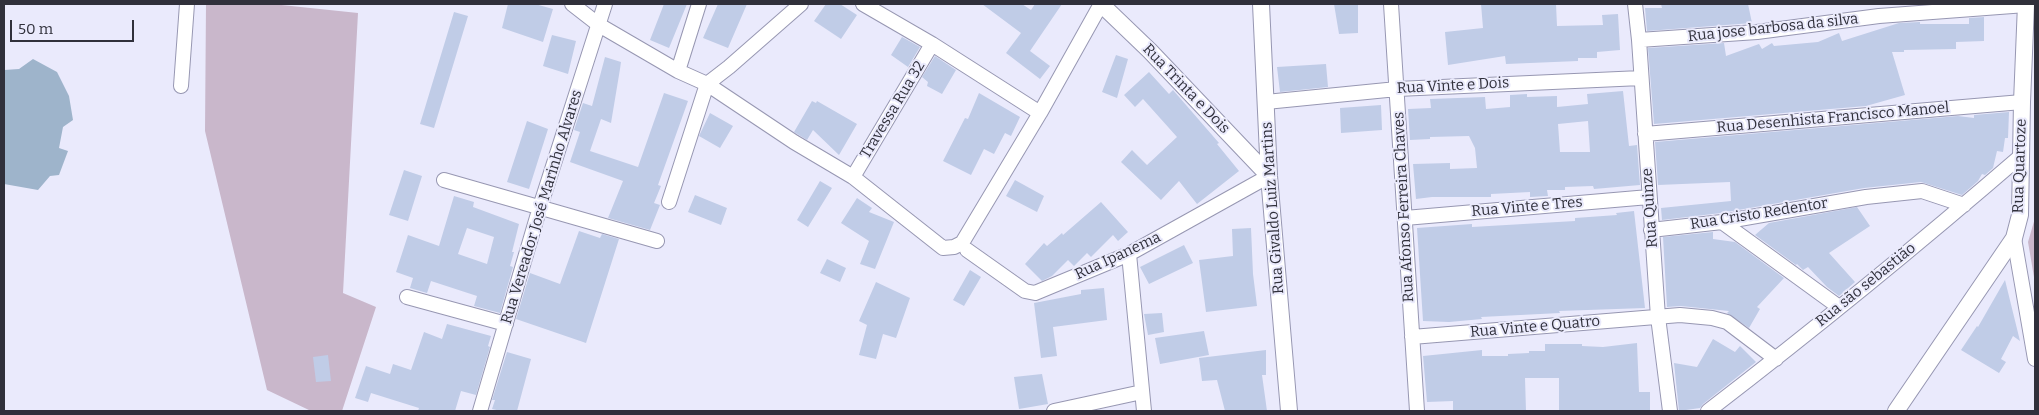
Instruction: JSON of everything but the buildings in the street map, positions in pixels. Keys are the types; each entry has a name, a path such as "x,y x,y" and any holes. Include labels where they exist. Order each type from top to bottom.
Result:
{"street":[{"path":"181,86 187,4"},
{"path":"572,4 599,25 678,71 707,84 794,142 853,177 943,248 954,247 962,243 1040,113 1101,4"},
{"name":"Rua Vereador José Marinho Alvares","path":"480,411 540,207 605,4"},
{"path":"678,71 699,4"},
{"path":"669,202 707,84 729,68 800,4"},
{"path":"863,4 932,44 1040,113"},
{"name":"Rua Trinta e Dois","path":"1101,4 1150,51 1269,176"},
{"name":"Rua Givaldo Luiz Martins","path":"1261,4 1269,176 1289,411"},
{"name":"Rua Afonso Ferreira Chaves","path":"1391,4 1418,411"},
{"name":"Rua Quinze","path":"1635,4 1658,317 1670,411"},
{"name":"Rua jose barbosa da silva","path":"1639,40 1757,32 1879,16 2026,4"},
{"name":"Rua Quartoze","path":"1896,411 2014,238 2020,215 2026,4"},
{"name":"Travessa Rua 32","path":"853,177 932,44"},
{"name":"Rua Vinte e Dois","path":"1266,102 1397,89 1641,78"},
{"name":"Rua Desenhista Francisco Manoel","path":"1645,134 2022,102"},
{"name":"Rua são sebastião","path":"1708,411 1776,359 2022,155"},
{"name":"Rua Ipanema","path":"967,250 1025,291 1035,293 1129,254 1269,176"},
{"path":"444,180 657,241"},
{"name":"Rua Cristo Redentor","path":"1651,230 1722,222 1866,197 1922,191 1945,197 1964,205"},
{"name":"Rua Vinte e Tres","path":"1405,218 1649,197"},
{"path":"1722,222 1839,307"},
{"path":"2014,238 2035,359"},
{"path":"1129,254 1144,411"},
{"path":"407,297 506,324"},
{"name":"Rua Vinte e Quatro","path":"1412,337 1690,315 1726,322 1776,359"},
{"path":"1054,411 1142,392"}],"shaded area":[{"path":"206,4 272,4 358,13 343,293 376,307 342,411 311,411 267,390 205,131"},
{"path":"2035,218 2035,283 2028,242"}],"water":[{"path":"33,59 57,72 69,96 73,120 63,127 59,148 68,151 59,175 50,176 38,190 4,184 4,70 19,69"}]}
